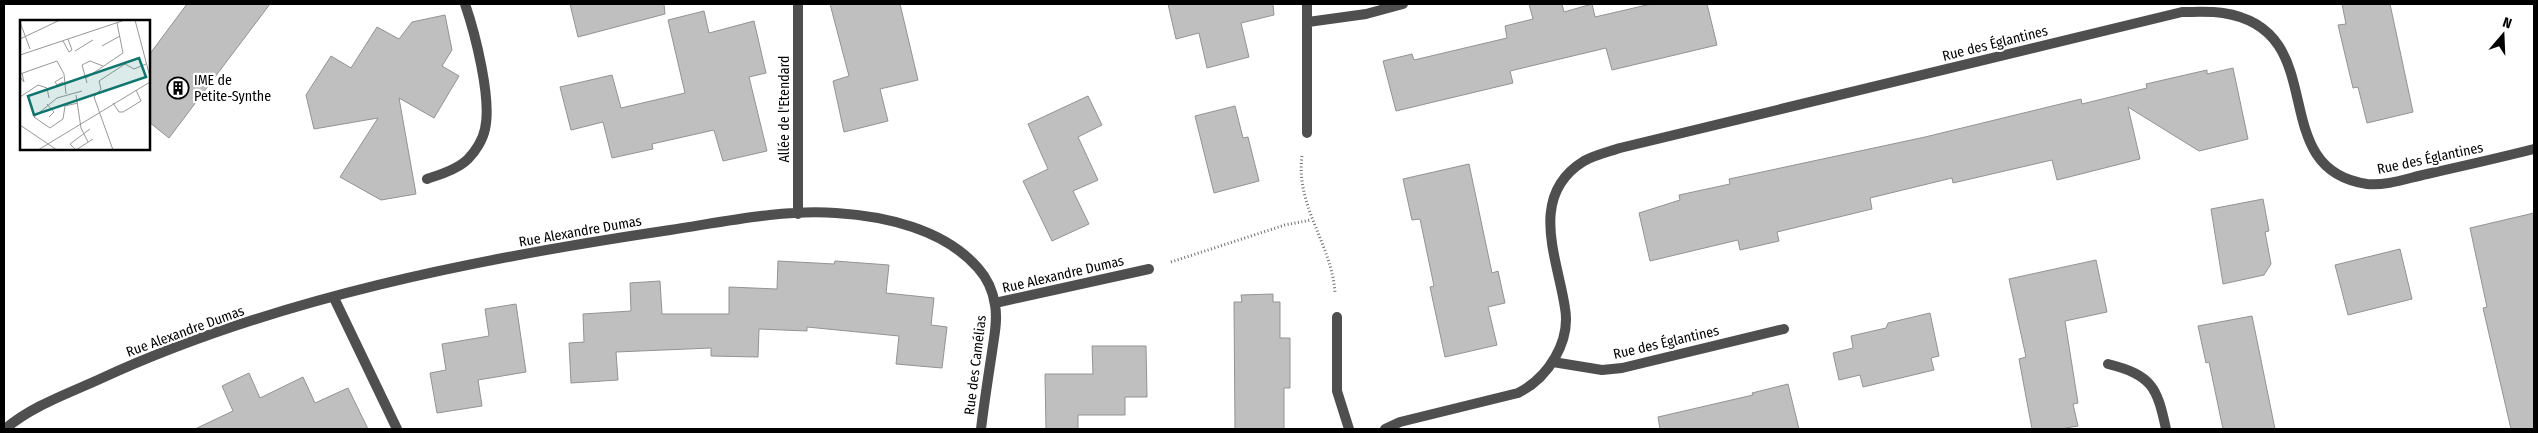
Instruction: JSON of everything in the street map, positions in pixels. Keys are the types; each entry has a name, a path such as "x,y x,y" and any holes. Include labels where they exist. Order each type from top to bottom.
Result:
{"street":[{"path":"427,179 452,170 468,160 478,147 485,130 487,112 483,77 465,4"},
{"name":"Allée de l'Etendard","path":"798,4 798,214"},
{"path":"1307,4 1307,133"},
{"path":"1308,22 1366,14 1403,4"},
{"name":"Rue des Églantines","path":"1385,429 1400,422 1518,392 1537,381 1553,362 1562,340 1566,319 1550,239 1550,216 1556,193 1564,180 1584,162 1620,148 2182,12 2223,13 2238,17 2263,29 2275,40 2284,52 2291,69 2306,136 2312,148 2329,167 2353,181 2384,184 2534,149"},
{"name":"Rue Alexandre Dumas","path":"6,429 28,412 154,354 243,324 424,274 556,248 722,222 798,214 836,213 906,225 932,235 962,253 979,269 989,285 995,303 1149,269"},
{"path":"334,298 397,429"},
{"name":"Rue des Camélias","path":"980,429 996,323 995,303"},
{"path":"1336,317 1337,391 1349,429"},
{"name":"Rue des Églantines","path":"1553,362 1602,370 1615,369 1784,329"},
{"path":"2108,364 2133,371 2149,381 2160,402 2166,429"}],"path":[{"path":"1307,133 1302,159 1302,176 1311,220 1328,254 1334,281 1336,317"},
{"path":"1149,269 1285,225 1311,220"}],"building":[{"name":"IME de Petite-Synthe","path":"187,4 270,4 169,138 150,123 150,54"},
{"path":"570,4 664,4 665,14 578,37"},
{"path":"830,4 900,4 918,80 880,89 888,121 844,132 833,81 849,76"},
{"path":"1168,4 1273,4 1274,15 1241,23 1249,57 1207,68 1199,33 1176,39"},
{"path":"1529,4 1562,4 1564,12 1592,4 1595,17 1651,4 1707,4 1717,45 1612,70 1606,48 1510,71 1513,83 1396,111 1383,61 1412,54 1414,60 1507,38 1505,26 1533,19"},
{"path":"2342,4 2390,4 2413,112 2367,123 2358,87 2353,88 2338,25 2346,24"},
{"path":"704,11 709,33 754,21 766,73 749,77 767,151 723,161 714,130 652,144 653,149 612,158 603,122 571,130 560,87 612,75 621,108 685,93 668,20"},
{"path":"445,15 452,50 442,66 459,76 434,118 399,98 416,194 381,200 340,177 378,118 314,129 306,95 331,56 351,68 377,27 399,39 412,22"},
{"path":"2233,68 2248,139 2199,151 2128,107 2140,159 2057,180 2052,160 1953,183 1952,178 1870,198 1872,209 1777,232 1779,241 1740,250 1738,240 1650,261 1639,213 1680,200 1679,195 1730,184 1729,179 1925,137 2081,99 2082,104 2147,88 2146,84 2207,70 2207,74"},
{"path":"1088,96 1102,125 1078,137 1098,180 1073,191 1089,224 1052,241 1023,181 1048,169 1028,124"},
{"path":"1235,106 1243,138 1248,137 1259,181 1214,193 1195,116"},
{"path":"1469,164 1492,273 1498,271 1505,303 1488,307 1497,345 1445,357 1430,287 1434,286 1420,219 1412,220 1403,179"},
{"path":"2263,199 2269,231 2265,232 2271,264 2264,275 2223,284 2211,209"},
{"path":"2534,213 2534,429 2511,429 2483,308 2487,307 2470,228"},
{"path":"2400,249 2412,299 2348,315 2335,265"},
{"path":"2096,260 2107,312 2065,321 2078,403 2073,404 2078,426 2059,429 2032,429 2019,359 2026,357 2009,279"},
{"path":"778,261 834,264 835,261 889,265 886,293 934,298 931,325 947,327 942,368 896,364 899,336 807,327 807,331 759,329 758,357 711,356 711,348 616,352 618,380 571,383 569,343 584,342 583,314 631,311 630,283 660,281 662,314 729,314 729,287 777,289"},
{"path":"1273,294 1273,302 1280,302 1280,338 1290,338 1290,388 1284,388 1284,429 1235,429 1234,302 1242,302 1241,295"},
{"path":"516,304 526,372 478,380 482,406 437,413 430,373 446,370 442,344 489,336 485,309"},
{"path":"1930,313 1939,356 1931,358 1934,370 1863,387 1860,375 1839,380 1833,353 1853,348 1851,336 1886,328 1888,323"},
{"path":"2252,316 2275,429 2223,429 2209,362 2206,363 2198,326"},
{"path":"1092,346 1146,346 1147,397 1125,397 1125,415 1078,415 1078,429 1046,429 1045,374 1093,374"},
{"path":"249,373 260,398 303,377 315,403 348,388 368,429 195,429 233,411 222,386"},
{"path":"1788,384 1799,429 1660,429 1658,417 1753,395 1752,393"}],"place":[{"name":"IME de Petite-Synthe","path":"178,88"}]}
